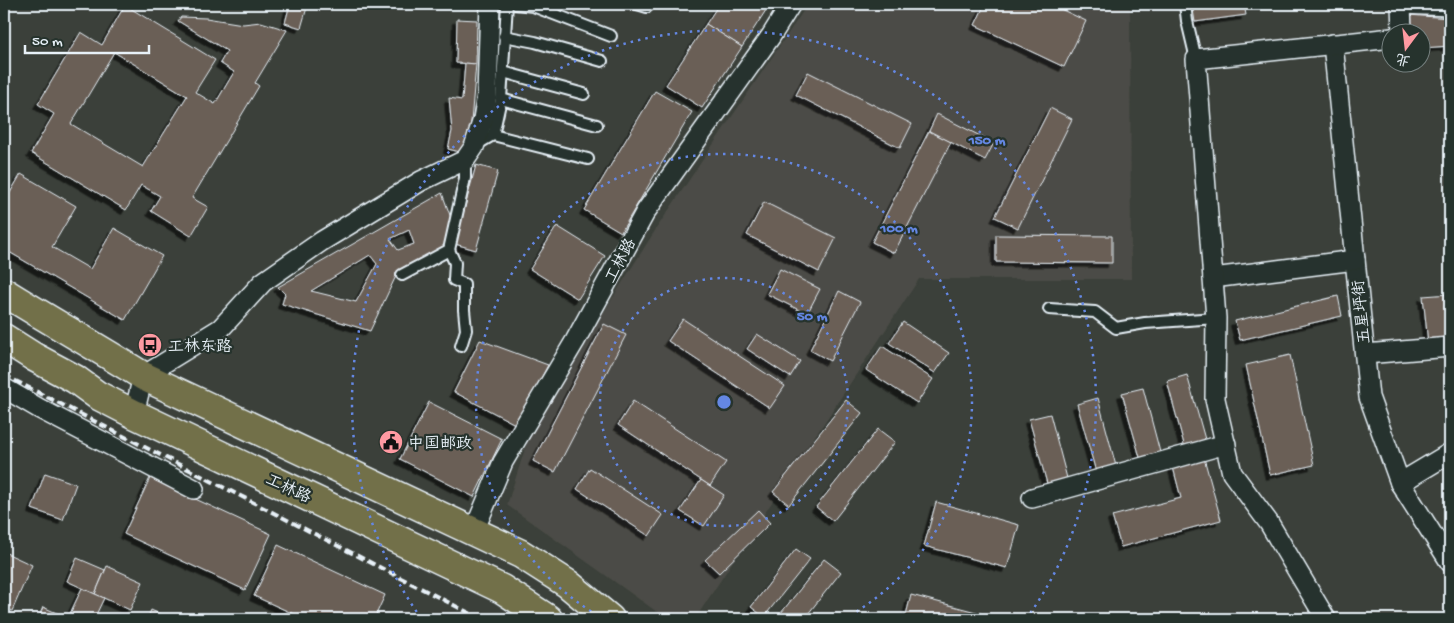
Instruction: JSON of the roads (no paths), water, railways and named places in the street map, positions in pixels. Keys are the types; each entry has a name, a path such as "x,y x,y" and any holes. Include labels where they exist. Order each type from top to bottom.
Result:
{"highway":[{"path":"4,292 54,323 93,344 142,376 521,554 568,584 610,619"},
{"name":"工林路","path":"4,338 75,379 97,395 502,589 548,619"}],"street":[{"path":"134,414 142,376 221,328 263,282 322,241 421,181 470,154 483,119 487,95 490,4"},
{"name":"工林路","path":"474,531 504,462 575,341 646,211 771,36 791,4"},
{"path":"1402,22 1401,4 1450,6"},
{"path":"1326,619 1269,523 1232,473 1215,399 1216,318 1196,59 1382,39"},
{"name":"五星坪街","path":"1333,44 1369,397 1400,483 1450,562"},
{"path":"1213,278 1355,260"},
{"path":"1364,354 1450,347"},
{"path":"4,388 40,409 194,489"},
{"path":"1032,498 1226,444"},
{"path":"1400,483 1450,452"}],"lane":[{"path":"461,346 466,330 464,284 454,280 455,262 449,250 470,154 493,134 501,98 506,4"},
{"path":"515,4 533,6 611,36"},
{"path":"1185,4 1196,59"},
{"path":"504,36 535,42 602,61"},
{"path":"503,72 584,94"},
{"path":"501,98 597,125"},
{"path":"493,134 588,158"},
{"path":"402,275 449,250"},
{"path":"1049,309 1095,312 1116,328 1146,323 1216,318"}],"railway":[{"path":"4,375 481,619"}],"place":[{"name":"工林东路","path":"150,345"},
{"name":"中国邮政","path":"391,442"}]}
